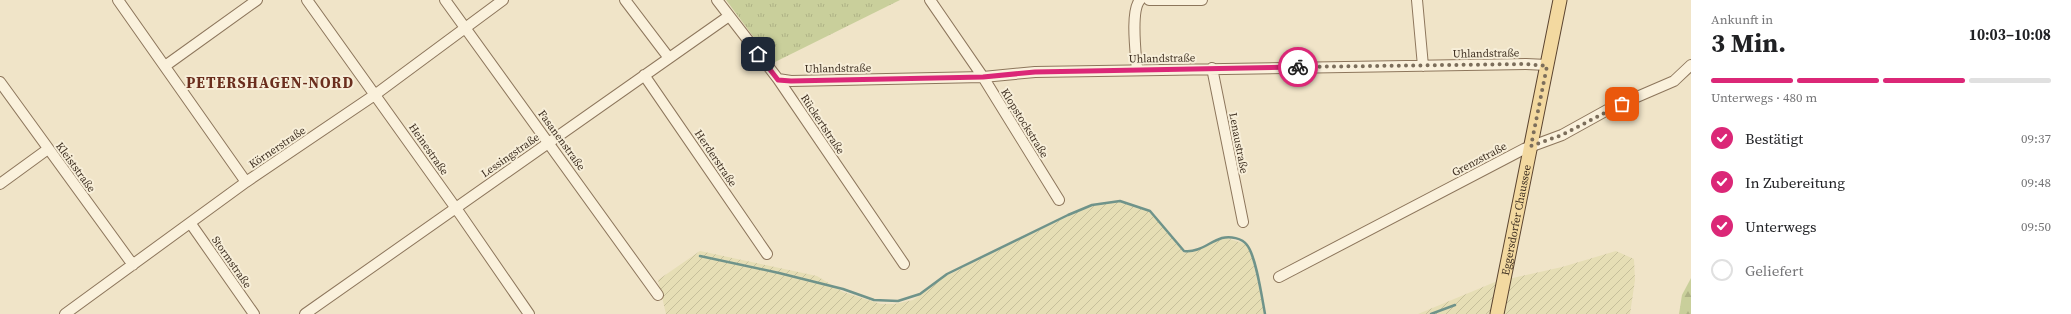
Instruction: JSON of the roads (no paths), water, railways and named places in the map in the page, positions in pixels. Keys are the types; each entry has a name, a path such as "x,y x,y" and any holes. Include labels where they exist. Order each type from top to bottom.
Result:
{"main road":[{"name":"Eggersdorfer Chaussee","path":"1497,314 1560,0"}],"street":[{"path":"118,0 246,182"},
{"path":"165,66 257,0"},
{"name":"Heinestraße","path":"307,0 456,207 529,314"},
{"name":"Fasanenstraße","path":"445,0 658,295"},
{"name":"Körnerstraße","path":"65,314 191,224 246,182 376,94 503,0"},
{"path":"625,0 669,58"},
{"name":"Rückertstraße","path":"717,0 778,80 904,264"},
{"name":"Klopstockstraße","path":"930,0 983,77 1059,200"},
{"path":"1137,70 1135,17 1136,4 1140,0"},
{"path":"1148,0 1202,0"},
{"path":"1417,0 1423,66"},
{"name":"Lessingstraße","path":"305,314 729,16"},
{"name":"Uhlandstraße","path":"778,80 983,77 1035,72 1212,68 1526,64 1547,66"},
{"name":"Grenzstraße","path":"1279,277 1531,146 1562,135 1609,110 1674,81 1691,66"},
{"name":"Lenaustraße","path":"1212,68 1243,222"},
{"name":"Herderstraße","path":"644,75 766,254"},
{"name":"Kleiststraße","path":"0,82 133,265"},
{"path":"0,184 48,149"},
{"name":"Stormstraße","path":"191,224 254,314"}],"waterway":[{"path":"700,256 843,289 874,300 898,301 920,294 947,274 1068,215 1092,205 1120,201 1150,211 1184,251 1199,249 1225,237 1236,238 1245,243 1250,250 1256,267 1265,314"},
{"path":"1431,314 1455,305"}],"district":[{"name":"PETERSHAGEN-NORD","path":"270,83"}]}
